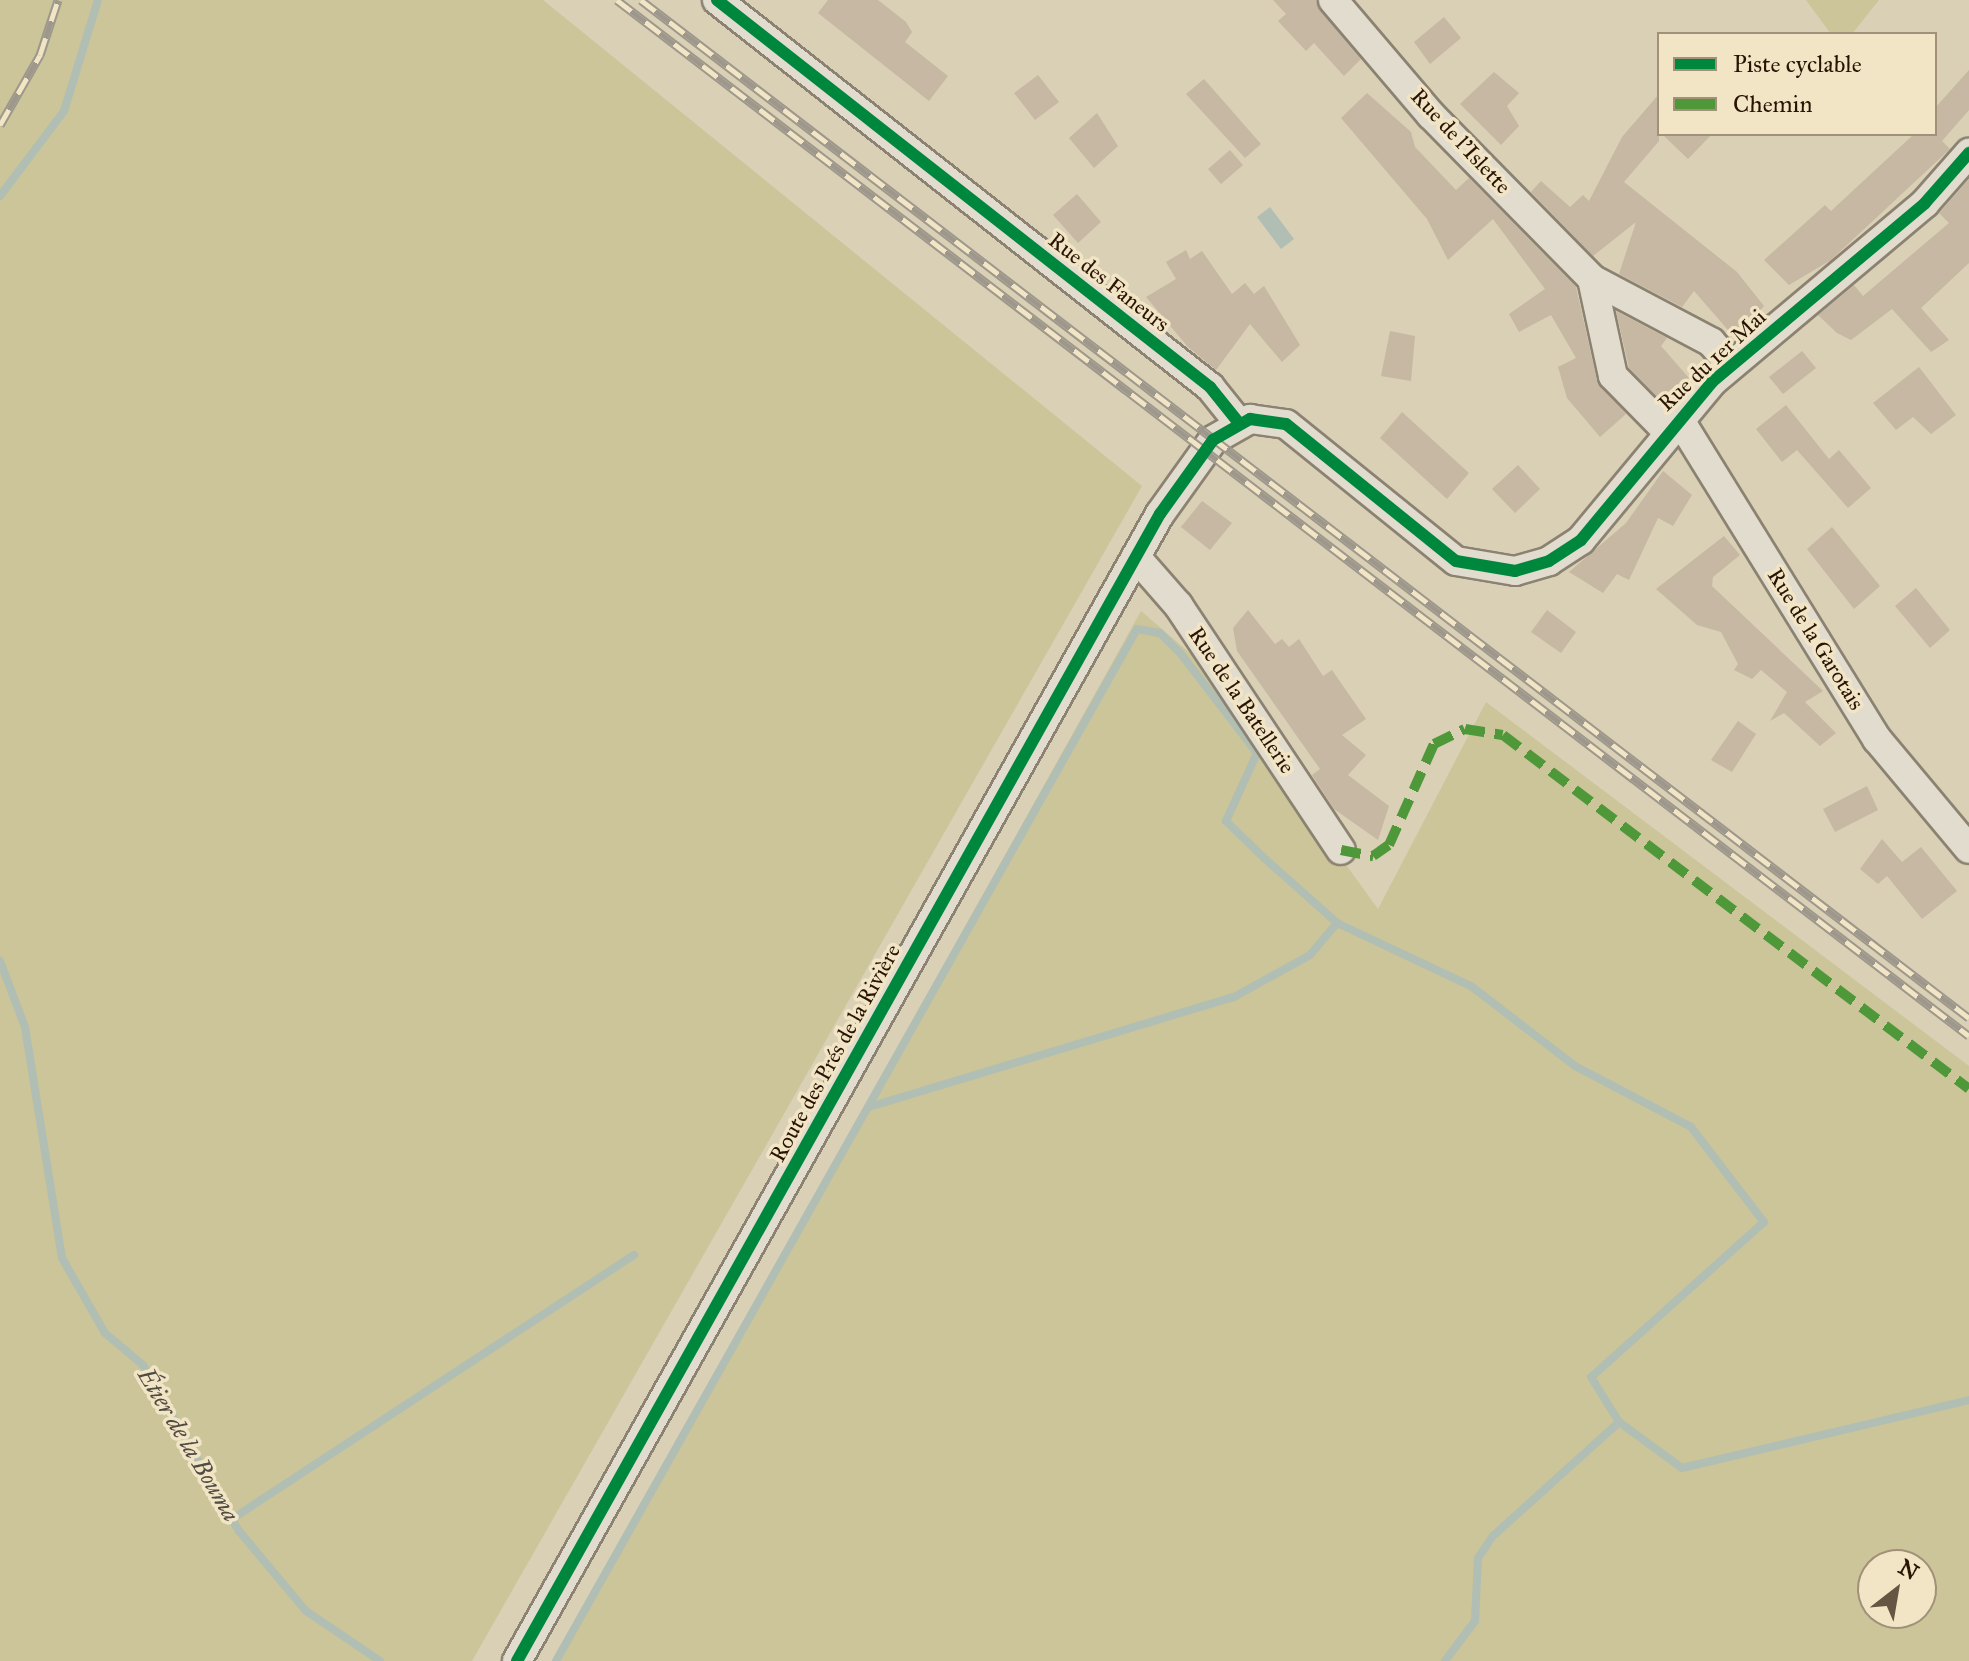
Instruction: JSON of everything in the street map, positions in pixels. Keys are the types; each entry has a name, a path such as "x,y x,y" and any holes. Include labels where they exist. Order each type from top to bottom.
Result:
{"street":[{"name":"Rue de l'Islette","path":"1333,0 1431,115 1592,279 1711,342 1731,365"},
{"name":"Rue des Faneurs","path":"722,1 1210,387 1238,422"},
{"name":"Rue du 1er Mai","path":"1238,422 1286,424 1429,543 1481,569 1533,567 1564,554 1672,424 1731,365 1925,203 1969,153"},
{"path":"1592,279 1613,376 1672,424"},
{"name":"Route des Prés de la Rivière","path":"517,1661 1136,557 1191,467 1238,422"},
{"name":"Rue de la Garotais","path":"1672,424 1877,739 1969,849"},
{"name":"Rue de la Batellerie","path":"1136,557 1178,605 1341,850"}],"shaded area":[{"path":"0,0 543,0 1142,486 472,1661 0,1661"},
{"path":"1806,0 1879,0 1854,32 1830,32"},
{"path":"1270,207 1294,239 1281,249 1257,217"},
{"path":"1141,611 1198,660 1378,909 1486,702 1969,1066 1969,1661 556,1661"}],"building":[{"path":"828,0 878,0 906,22 912,32 905,42 948,76 929,101 818,13"},
{"path":"1273,0 1316,0 1361,59 1344,76 1314,43 1306,51 1278,21 1286,14"},
{"path":"1444,17 1461,38 1430,64 1414,42"},
{"path":"1969,70 1969,110 1942,141 1950,149 1831,260 1789,285 1764,260 1825,205 1831,211 1912,136 1937,136 1937,106"},
{"path":"1494,72 1519,93 1507,106 1519,126 1501,145 1460,104"},
{"path":"1038,75 1059,102 1035,120 1014,93"},
{"path":"1204,79 1261,144 1245,158 1186,94"},
{"path":"1367,93 1411,132 1415,147 1456,190 1469,178 1576,287 1597,380 1626,414 1600,437 1567,398 1558,367 1576,358 1551,315 1519,332 1509,314 1545,289 1493,219 1448,260 1427,219 1341,118"},
{"path":"1657,96 1659,141 1624,182 1737,272 1764,306 1735,338 1694,291 1682,307 1619,274 1636,222 1593,256 1531,192 1541,181 1570,207 1583,195 1589,201 1622,137"},
{"path":"1097,113 1118,146 1094,168 1069,138"},
{"path":"1664,136 1710,136 1688,159"},
{"path":"1230,150 1243,165 1221,184 1208,169"},
{"path":"1969,179 1969,263 1921,308 1949,340 1931,352 1892,309 1851,340 1837,333 1818,315 1854,285 1863,296 1949,223 1939,213"},
{"path":"1077,194 1101,222 1078,243 1053,215"},
{"path":"1186,250 1190,259 1202,251 1232,294 1245,283 1254,294 1264,286 1300,345 1282,362 1250,324 1216,370 1188,347 1146,297 1176,279 1166,262"},
{"path":"1616,311 1667,338 1661,346 1689,378 1662,402 1629,368"},
{"path":"1390,331 1415,336 1411,381 1381,376"},
{"path":"1802,351 1816,368 1783,394 1769,377"},
{"path":"1919,367 1956,415 1931,434 1913,417 1896,430 1873,403"},
{"path":"1786,405 1829,459 1839,450 1871,488 1848,508 1797,450 1782,462 1756,429"},
{"path":"1402,412 1469,473 1447,499 1380,438"},
{"path":"1518,465 1540,489 1515,513 1492,489"},
{"path":"1663,471 1692,495 1673,526 1658,518 1629,580 1617,574 1603,593 1569,572 1626,523"},
{"path":"1202,501 1232,523 1210,550 1181,527"},
{"path":"1832,527 1880,586 1854,609 1807,549"},
{"path":"1724,536 1740,555 1713,577 1712,586 1823,691 1805,702 1836,733 1820,746 1784,713 1770,721 1787,692 1761,670 1752,679 1734,670 1738,664 1721,632 1697,625 1656,589"},
{"path":"1916,588 1950,630 1930,648 1895,606"},
{"path":"1248,610 1275,644 1282,639 1289,647 1299,639 1323,676 1332,670 1366,719 1342,735 1366,755 1348,775 1389,806 1378,840 1334,809 1312,775 1320,769 1237,651 1233,628"},
{"path":"1547,610 1576,632 1561,653 1531,632"},
{"path":"1738,721 1756,734 1732,772 1711,760"},
{"path":"1867,786 1878,810 1835,832 1823,809"},
{"path":"1882,839 1902,862 1921,847 1957,891 1922,919 1887,876 1878,884 1860,869"}],"waterway":[{"path":"0,196 64,111 98,0"},
{"path":"556,1661 1137,629 1160,633 1181,654 1257,753 1226,821 1263,857 1337,923 1471,986 1575,1066 1691,1127 1764,1222 1591,1377 1619,1422 1682,1468 1969,1400"},
{"path":"869,1107 1234,997 1310,955 1337,923"},
{"name":"Étier de la Bouma","path":"0,961 25,1027 62,1258 105,1333 143,1365 239,1531 306,1611 380,1661"},
{"path":"232,1519 634,1255"},
{"path":"1445,1661 1475,1621 1478,1558 1493,1536 1619,1422"}],"railway":[{"path":"0,125 40,55 58,0"},
{"path":"617,0 1969,1036"},
{"path":"641,0 1969,1018"}],"marked path":[{"path":"1341,850 1373,856 1389,845 1434,744 1465,729 1503,735 1969,1089"}],"cycle path":[{"path":"717,0 1210,387 1238,422"},
{"path":"517,1661 1160,514 1213,440 1250,419 1286,424 1456,561 1515,571 1549,561 1581,540 1712,382 1925,203 1969,153"}]}
